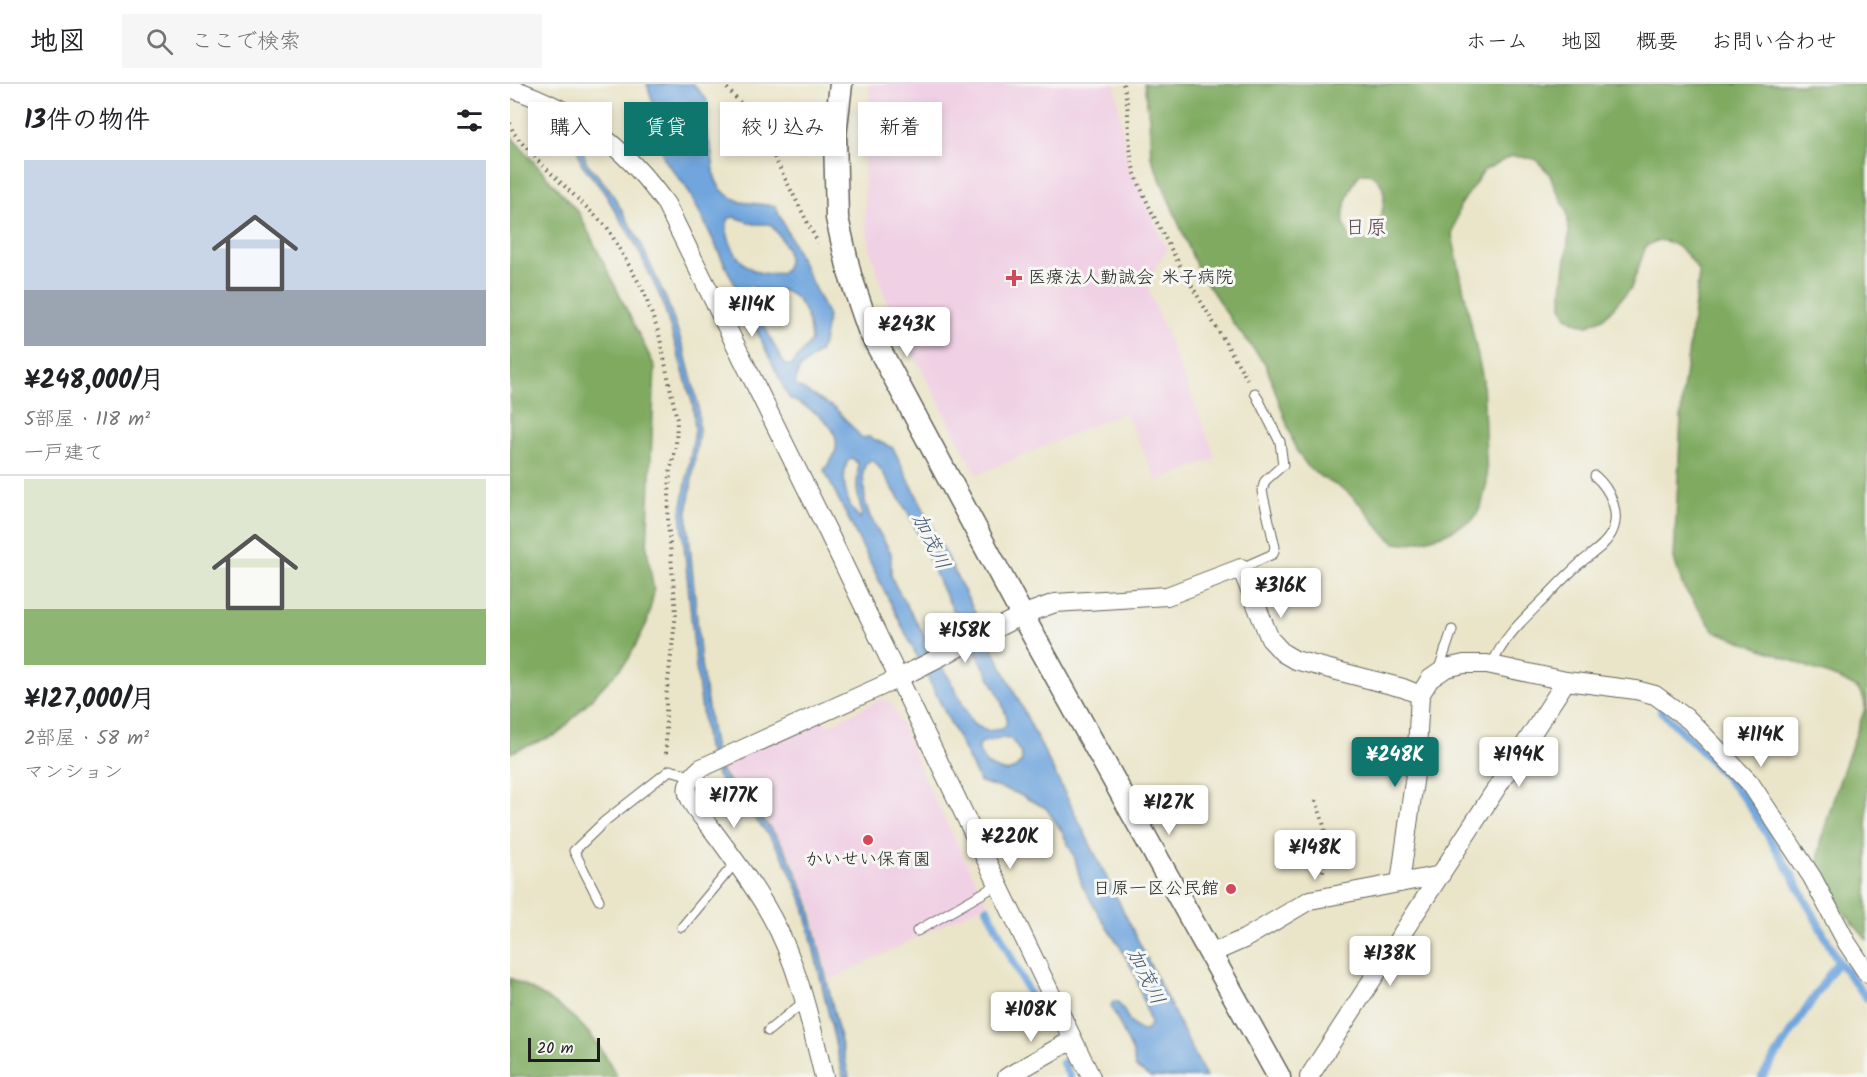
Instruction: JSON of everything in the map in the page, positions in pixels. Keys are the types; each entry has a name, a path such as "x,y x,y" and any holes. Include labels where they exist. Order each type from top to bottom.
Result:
{"street":[{"path":"841,84 835,135 837,218 847,263 869,330 1012,620 1212,953 1279,1077"},
{"path":"510,88 541,98 597,130 618,148 666,204 904,675 997,885 1091,1077"},
{"path":"824,1077 805,1001 771,915 689,798 688,786 691,776 701,768 904,675 1012,620 1055,603 1167,596 1241,568 1270,639 1283,653 1295,660 1403,688 1420,695"},
{"path":"1400,883 1416,767 1420,695 1430,679 1446,668 1464,664 1492,665 1566,681 1636,690 1655,695 1689,720 1750,783 1812,877 1847,943 1867,973"},
{"path":"1309,1077 1566,681"},
{"path":"1212,953 1244,939 1310,900 1441,875"},
{"path":"1007,1077 1072,1040"}],"lane":[{"path":"1241,568 1273,554 1275,547 1262,491 1265,481 1283,465 1280,442 1255,393"},
{"path":"1492,665 1497,650 1511,632 1579,564 1602,547 1611,533 1615,525 1615,514 1610,495 1602,481 1595,476"},
{"path":"1437,674 1452,630"},
{"path":"599,900 573,851 605,821 670,770 691,776"},
{"path":"682,927 735,863"},
{"path":"916,931 997,885"},
{"path":"768,1031 805,1001"}],"path":[{"path":"723,84 747,110 815,239 826,254 847,263"},
{"path":"1123,84 1129,142 1136,177 1174,252 1255,393"},
{"path":"510,123 513,132 531,154 607,227 643,290 659,334 677,420 676,445 670,472 668,522 676,613 666,698 666,758 670,770"},
{"path":"1316,800 1327,838 1328,850 1320,886 1321,898"}],"shaded area":[{"name":"医療法人勤誠会 米子病院","path":"870,84 1115,84 1129,167 1167,249 1146,283 1216,458 1157,481 1125,412 977,475 886,300 865,224 864,156 942,156 942,102 869,102"},
{"name":"かいせい保育園","path":"881,699 891,702 930,790 987,903 829,981 811,902 789,853 772,827 724,772 721,765 823,719 827,726"}],"green space":[{"path":"1144,84 1867,84 1867,940 1833,897 1819,867 1822,837 1865,708 1861,694 1842,680 1714,631 1683,587 1674,559 1682,398 1699,274 1690,259 1681,249 1665,241 1657,241 1646,246 1631,288 1605,317 1587,326 1576,322 1567,317 1562,308 1569,234 1567,211 1549,173 1535,159 1512,156 1484,170 1460,206 1452,235 1483,380 1487,482 1481,507 1473,520 1445,534 1425,540 1406,544 1395,543 1383,533 1363,507 1345,490 1308,467 1296,450 1266,365 1233,323 1198,270 1151,157","holes":["1367,173 1376,178 1384,193 1382,212 1372,239 1362,241 1350,237 1346,229 1344,223 1346,204 1350,191 1360,174"]},
{"path":"510,135 579,213 655,367 647,549 654,592 647,623 628,660 558,734 510,753"},
{"path":"510,978 545,997 573,1017 597,1043 617,1077 510,1077"}],"water":[{"path":"647,84 693,84 707,102 653,102"},
{"name":"加茂川","path":"708,137 715,178 720,188 727,195 741,202 775,206 828,316 823,344 819,352 799,369 795,385 836,409 862,438 869,437 893,448 1206,1077 1150,1077 1135,1067 1133,1053 1111,1006 1117,1001 1132,1024 1146,1031 1150,1024 1135,974 1082,885 1074,856 1061,830 1046,808 1016,793 980,782 824,470 835,453 835,434 815,412 789,398 703,219 686,187 663,156 708,156","holes":["735,217 754,224 770,224 788,253 787,266 783,272 774,274 757,272 738,257 727,233 729,218","751,286 761,290 786,292 799,301 803,308 809,324 811,341 792,365 785,365 751,303 746,288","852,458 858,464 857,490 862,514 860,518 851,506 845,484 845,469 847,462","871,460 876,463 909,514 943,591 999,695 1007,718 1006,725 1002,729 987,731 973,724 896,587 891,575 891,553 870,517 865,501 863,473 865,465","1001,738 1011,739 1021,753 1022,761 1009,771 1001,771 986,764 979,751 980,743"]},
{"path":"579,156 584,156 586,162 610,190 640,242 667,301 684,350 698,404 699,431 687,513 701,664 715,752 710,754 707,747 696,667 681,512 695,430 693,405 663,303 636,245 604,192 581,163"},
{"path":"721,770 776,837 788,855 801,884 809,904 849,1077 843,1077 804,906 797,887 783,857 769,835 717,776 716,772"}],"waterway":[{"path":"1661,711 1701,750 1746,800 1792,875 1838,961 1867,998"},
{"path":"987,908 1043,1022"},
{"path":"1762,1077 1838,961"},
{"path":"1063,1063 1070,1077"}],"place":[{"name":"医療法人勤誠会 米子病院","path":"1014,278"},
{"name":"かいせい保育園","path":"868,840"},
{"name":"日原一区公民館","path":"1231,889"}],"district":[{"name":"日原","path":"1366,228"}]}
